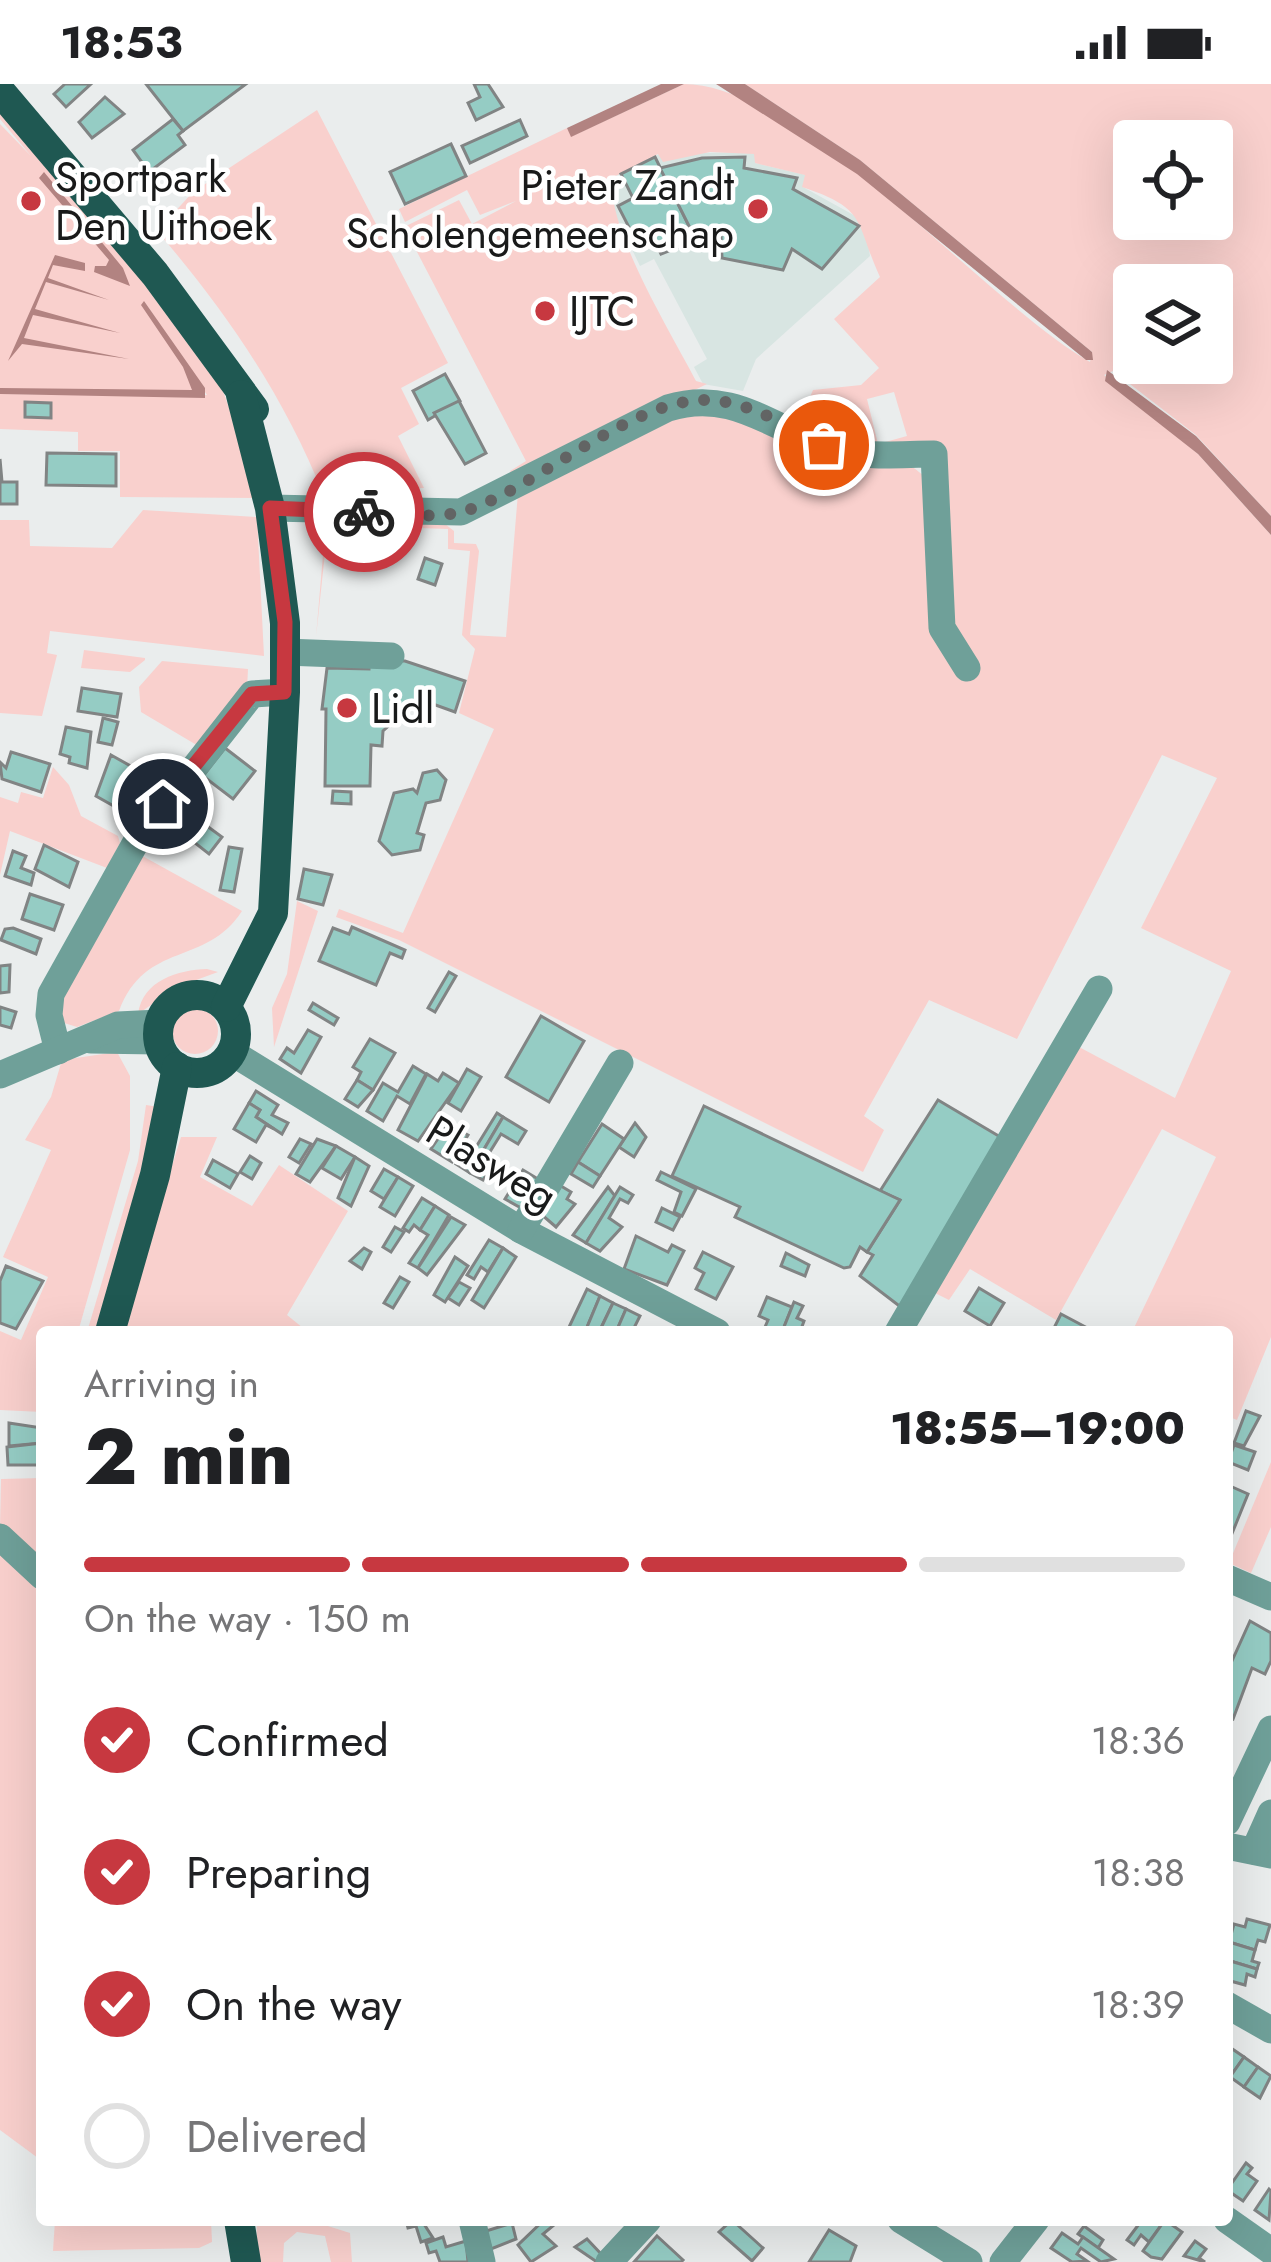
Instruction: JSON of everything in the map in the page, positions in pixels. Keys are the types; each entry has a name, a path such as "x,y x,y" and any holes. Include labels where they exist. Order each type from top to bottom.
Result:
{"main road":[{"path":"0,91 155,274 241,395 280,508 284,692 273,878 217,1002"},
{"path":"186,1070 159,1033 174,1002 217,1002"},
{"path":"186,1070 212,1070 231,1052 235,1024 217,1002"},
{"path":"112,1326 186,1070"},
{"path":"240,2226 246,2262"}],"street":[{"path":"280,508 461,512 668,408 690,401 723,401 841,451 934,454 942,628 967,668"},
{"path":"285,637 391,656"},
{"path":"58,1051 49,1016 51,994 136,842 252,694 284,692"},
{"path":"902,1326 1099,988"},
{"path":"0,1075 130,1022 159,1033"},
{"name":"Plasweg","path":"231,1052 521,1231 685,1325"},
{"path":"521,1231 620,1063"},
{"path":"0,1537 36,1570"},
{"path":"1233,1581 1271,1597"},
{"path":"1233,1810 1269,1738"},
{"path":"1251,1851 1271,1813"},
{"path":"1233,2008 1271,2030"},
{"path":"1233,2224 1271,2252"},
{"path":"473,2226 482,2262"},
{"path":"609,2262 642,2226"},
{"path":"911,2226 968,2262"},
{"path":"1003,2262 1031,2226"}],"shaded area":[{"path":"661,84 684,84 571,137 567,128"},
{"path":"684,84 730,93 781,119 835,156 1047,333 1090,362 1092,352 860,160 745,84 1271,84 1271,516 1196,435 1130,384 1233,384 1233,264 1113,264 1113,371 1104,375 1198,454 1271,535 1271,1337 1237,1420 1233,1418 1233,1326 1135,1326 1216,1157 1162,1129 1056,1320 970,1269 949,1300 931,1291 1079,1047 1175,1098 1231,971 1141,928 1217,778 1162,755 1017,1039 929,1000 864,1116 884,1130 863,1172 399,940 336,917 339,909 403,933 494,729 459,713 475,649 462,635 470,551 448,549 448,529 328,525 316,637 326,519 440,520 454,531 454,543 476,544 479,551 470,635 506,637 518,493 591,451 651,424 706,411 729,413 837,456 905,463 929,481 938,634 948,657 969,679 976,668 961,649 944,596 938,447 856,448 798,425 813,390 861,385 879,368 834,319 880,277 857,220 839,203 802,187 805,175 755,163 754,154 710,152 663,162 658,154 612,178 619,224 642,280 696,381 707,384 513,478 510,471 526,461 404,227 459,200 472,224 516,201 480,215 467,190 405,222 399,209 567,128 572,136","holes":["894,392 907,436 878,444 867,399"]},
{"path":"716,84 745,84 860,160 1092,352 1093,360 1086,360 857,174"},
{"path":"0,102 81,198 223,391 261,498 120,497 120,451 78,451 78,432 0,429 0,394 207,395 144,301 201,393 0,391 0,124 31,156 0,119"},
{"path":"317,110 448,363 401,388 419,424 398,436 424,488 373,490 372,504 357,496 324,496 291,424 251,356 157,231 193,192"},
{"path":"659,154 755,154 755,163 806,175 803,187 859,218 865,224 870,256 756,359 743,391 703,384 694,367 707,359 654,259 640,266 609,202 611,178"},
{"path":"44,172 123,268 130,286 94,272 95,266 106,266 109,260 39,178"},
{"path":"55,255 85,263 85,271 53,265 48,278 109,300 46,282 35,309 120,333 33,315 24,338 129,359 22,344 8,361"},
{"path":"144,301 205,388 205,398 0,394 0,388 192,390 183,367 141,305"},
{"path":"1107,370 1113,374 1113,384 1126,384 1196,436 1271,516 1271,535 1198,454 1105,381"},
{"path":"143,510 257,517 264,656 50,631 47,653 57,655 42,716 0,713 0,520 29,520 30,546 112,548"},
{"path":"84,650 145,660 130,672 81,668"},
{"path":"162,661 248,669 247,689 200,747 141,712 139,687"},
{"path":"53,767 69,785 81,816 118,836 120,843 107,868 10,831 0,875 0,797 18,803 21,792 43,798"},
{"path":"137,853 242,911 211,940 145,973 119,1011 77,1027 61,1022 64,985"},
{"path":"297,901 318,911 274,1047 272,1008 287,974"},
{"path":"207,969 218,972 177,987 138,1014 154,985"},
{"path":"195,1008 211,1015 218,1031 211,1047 195,1054 179,1047 172,1031 179,1015"},
{"path":"117,1052 130,1076 130,1150 80,1326 36,1326 36,1412 0,1410 0,1331 21,1340 48,1277 3,1257 51,1150 25,1140 51,1097 62,1060"},
{"path":"146,1105 159,1107 101,1326 89,1326 138,1161"},
{"path":"181,1137 217,1137 200,1177 252,1206 279,1165 348,1211 287,1315 301,1326 122,1326"},
{"path":"1271,1462 1271,1527 1251,1573 1233,1565 1233,1553"},
{"path":"36,1478 36,1563 0,1529 1,1479"},
{"path":"0,1541 36,1574 36,2157 0,2130"},
{"path":"55,2226 211,2226 212,2242 199,2248 53,2251"},
{"path":"257,2226 328,2226 350,2233 352,2262 331,2262 325,2236 297,2232 284,2243 283,2262 256,2262"}],"building":[{"path":"65,84 91,84 66,107 54,94"},
{"path":"146,84 246,84 183,131"},
{"path":"474,84 488,84 503,107 476,120 468,103 480,97"},
{"path":"105,97 124,114 92,138 79,122"},
{"path":"173,119 183,131 178,135 185,145 149,172 133,150"},
{"path":"520,120 527,136 470,163 462,146"},
{"path":"451,144 466,176 405,204 390,172"},
{"path":"655,157 696,240 661,254 650,231 635,239 618,206 633,198 621,174"},
{"name":"Pieter Zandt Scholengemeenschap","path":"745,157 744,168 797,178 793,189 859,226 822,269 792,249 783,270 722,258 721,236 696,240 660,168 702,158"},
{"path":"445,374 460,401 428,420 413,391"},
{"path":"459,401 486,453 465,464 434,413"},
{"path":"25,402 51,403 51,418 25,417"},
{"path":"47,453 116,454 116,486 46,485"},
{"path":"0,459 2,482 17,482 17,504 0,504"},
{"path":"425,558 442,564 435,585 418,579"},
{"path":"369,660 405,661 465,681 455,712 419,699 383,731 382,746 371,745 370,786 325,786 326,709 322,709 327,668 369,669"},
{"path":"82,688 121,694 117,717 78,711"},
{"path":"103,718 118,722 112,745 98,742"},
{"path":"66,727 91,732 87,768 69,763 70,757 60,754"},
{"path":"225,748 255,771 233,799 203,776"},
{"path":"11,752 50,764 41,792 2,779 0,762 6,768"},
{"path":"111,755 161,783 152,798 133,783 119,809 96,796"},
{"path":"437,770 446,780 440,800 426,803 417,833 424,835 420,850 392,855 379,841 394,793 413,789 417,793 423,773"},
{"path":"333,791 351,792 351,804 332,803"},
{"path":"188,812 222,837 209,854 176,828"},
{"path":"44,845 78,862 69,887 35,869"},
{"path":"229,847 242,849 234,892 220,890"},
{"path":"13,851 26,856 21,868 34,873 31,885 5,876"},
{"path":"304,869 332,875 323,905 298,899"},
{"path":"30,894 63,905 54,930 22,919"},
{"path":"352,927 405,950 402,958 390,953 376,985 319,961 333,928 349,934"},
{"path":"5,929 41,939 36,954 1,940"},
{"path":"10,965 9,992 0,993 0,966"},
{"path":"449,972 456,976 435,1012 428,1008"},
{"path":"313,1003 338,1018 334,1025 309,1010"},
{"path":"0,1007 16,1012 11,1028 0,1025"},
{"path":"541,1016 584,1041 549,1102 506,1077"},
{"path":"308,1030 321,1037 301,1073 280,1059 287,1048 294,1053"},
{"path":"370,1039 395,1053 373,1090 357,1080 361,1072 353,1067"},
{"path":"413,1066 426,1074 410,1104 397,1096 383,1121 367,1111 383,1083 398,1092"},
{"path":"467,1069 481,1077 461,1111 448,1103"},
{"path":"443,1073 459,1083 418,1141 398,1130 427,1074 438,1081"},
{"path":"357,1080 373,1090 358,1107 345,1099"},
{"path":"256,1091 278,1105 272,1115 288,1123 282,1134 256,1117 260,1110 249,1103"},
{"path":"938,1100 1002,1138 902,1308 860,1276 873,1255 867,1252 900,1200 880,1191"},
{"path":"249,1103 260,1110 256,1117 274,1129 266,1125 256,1142 234,1129"},
{"path":"704,1106 900,1200 867,1252 860,1247 850,1267 844,1268 735,1217 740,1207 672,1176"},
{"path":"497,1113 503,1117 470,1173 456,1164 469,1143 476,1147"},
{"path":"503,1117 526,1131 518,1144 501,1134 488,1155 496,1159 483,1180 470,1173"},
{"path":"635,1123 646,1137 634,1157 619,1147"},
{"path":"448,1124 468,1135 452,1162 431,1149"},
{"path":"602,1124 624,1139 600,1176 578,1162"},
{"path":"300,1139 311,1144 299,1163 289,1157"},
{"path":"317,1139 336,1146 310,1182 296,1174"},
{"path":"336,1146 355,1157 341,1179 322,1168"},
{"path":"250,1156 261,1163 252,1179 240,1172"},
{"path":"355,1157 369,1166 351,1206 338,1198"},
{"path":"213,1160 238,1174 230,1188 206,1174"},
{"path":"578,1162 600,1176 593,1187 571,1174"},
{"path":"384,1169 398,1177 384,1199 371,1191"},
{"path":"523,1170 538,1179 521,1208 505,1199"},
{"path":"661,1172 696,1189 682,1216 674,1212 681,1192 657,1180"},
{"path":"398,1177 413,1186 395,1216 380,1207"},
{"path":"561,1186 571,1192 567,1199 575,1204 556,1227 542,1215"},
{"path":"608,1187 615,1196 586,1243 573,1235"},
{"path":"620,1187 633,1195 628,1203 620,1199 609,1218 622,1227 600,1251 586,1243"},
{"path":"422,1198 435,1206 420,1230 414,1225 409,1232 403,1228"},
{"path":"435,1206 449,1215 418,1268 409,1263 428,1235 420,1230"},
{"path":"662,1208 680,1217 673,1230 656,1222"},
{"path":"451,1217 465,1225 427,1275 418,1268"},
{"path":"395,1227 404,1232 391,1252 383,1247"},
{"path":"636,1236 668,1252 672,1245 684,1251 667,1285 624,1269"},
{"path":"489,1240 503,1248 488,1272 481,1267 474,1279 467,1275"},
{"path":"364,1248 371,1252 362,1269 350,1261"},
{"path":"503,1248 516,1257 484,1308 472,1300"},
{"path":"703,1252 733,1267 716,1299 696,1289 704,1273 695,1268"},
{"path":"786,1253 809,1265 805,1276 781,1266"},
{"path":"455,1257 468,1266 445,1302 434,1295"},
{"path":"6,1266 43,1281 16,1329 0,1323 0,1281"},
{"path":"400,1277 409,1282 393,1308 384,1303"},
{"path":"459,1282 470,1288 459,1305 448,1298"},
{"path":"979,1288 1004,1303 990,1326 965,1311"},
{"path":"587,1289 600,1296 588,1326 569,1326"},
{"path":"600,1296 613,1303 602,1326 588,1326"},
{"path":"767,1297 792,1307 784,1326 765,1326 768,1320 759,1316"},
{"path":"794,1302 803,1306 797,1318 804,1321 802,1326 784,1326"},
{"path":"613,1303 626,1309 619,1326 602,1326"},
{"path":"626,1309 640,1316 635,1326 619,1326"},
{"path":"1061,1314 1084,1326 1055,1326"},
{"path":"1246,1411 1260,1416 1244,1446 1234,1443"},
{"path":"9,1423 36,1427 36,1444 9,1446"},
{"path":"36,1444 36,1465 8,1465 7,1447"},
{"path":"1233,1448 1255,1452 1248,1470 1233,1464"},
{"path":"1233,1487 1248,1494 1233,1531"},
{"path":"1250,1621 1271,1633 1271,1661 1265,1674 1252,1668 1233,1719 1233,1659"},
{"path":"1247,1919 1270,1925 1265,1942 1258,1940 1255,1950 1233,1943 1234,1924 1245,1927"},
{"path":"1233,1943 1255,1950 1252,1961 1259,1963 1257,1969 1233,1962"},
{"path":"1233,1962 1257,1969 1255,1977 1247,1974 1245,1985 1233,1982"},
{"path":"1233,2049 1244,2057 1233,2073"},
{"path":"1244,2057 1258,2067 1244,2087 1233,2079"},
{"path":"1258,2067 1271,2076 1260,2098 1244,2087"},
{"path":"1246,2163 1252,2168 1247,2174 1257,2181 1243,2201 1233,2194 1233,2181"},
{"path":"1271,2191 1269,2220 1255,2210"},
{"path":"416,2226 425,2226 433,2238 421,2242"},
{"path":"513,2226 516,2239 491,2249 486,2231"},
{"path":"538,2226 553,2226 543,2234 556,2246 531,2262 518,2245"},
{"path":"726,2226 739,2226 763,2248 752,2261 719,2232"},
{"path":"1084,2226 1103,2240 1098,2248 1078,2234"},
{"path":"1138,2226 1161,2226 1149,2242 1141,2235 1134,2245 1127,2240"},
{"path":"1161,2226 1182,2232 1162,2259 1143,2251"},
{"path":"829,2230 856,2246 850,2262 809,2262"},
{"path":"1062,2233 1078,2244 1083,2237 1114,2259 1101,2262 1081,2248 1077,2254 1087,2261 1072,2262 1051,2248"},
{"path":"657,2236 683,2260 681,2262 634,2262"},
{"path":"443,2237 446,2247 466,2241 468,2262 440,2262 436,2251 429,2253 426,2243"},
{"path":"587,2239 603,2256 597,2262 575,2247"},
{"path":"1195,2241 1206,2249 1199,2258 1205,2262 1184,2256"}],"way so far":[{"path":"364,512 437,515 470,509 574,451 690,401 739,406 824,445"}],"place":[{"name":"Sportpark Den Uithoek","path":"31,201"},
{"name":"Pieter Zandt Scholengemeenschap","path":"758,209"},
{"name":"IJTC","path":"545,311"},
{"name":"Lidl","path":"347,708"}],"route":[{"path":"163,804 252,694 284,692 285,622 270,508 364,512"}]}
